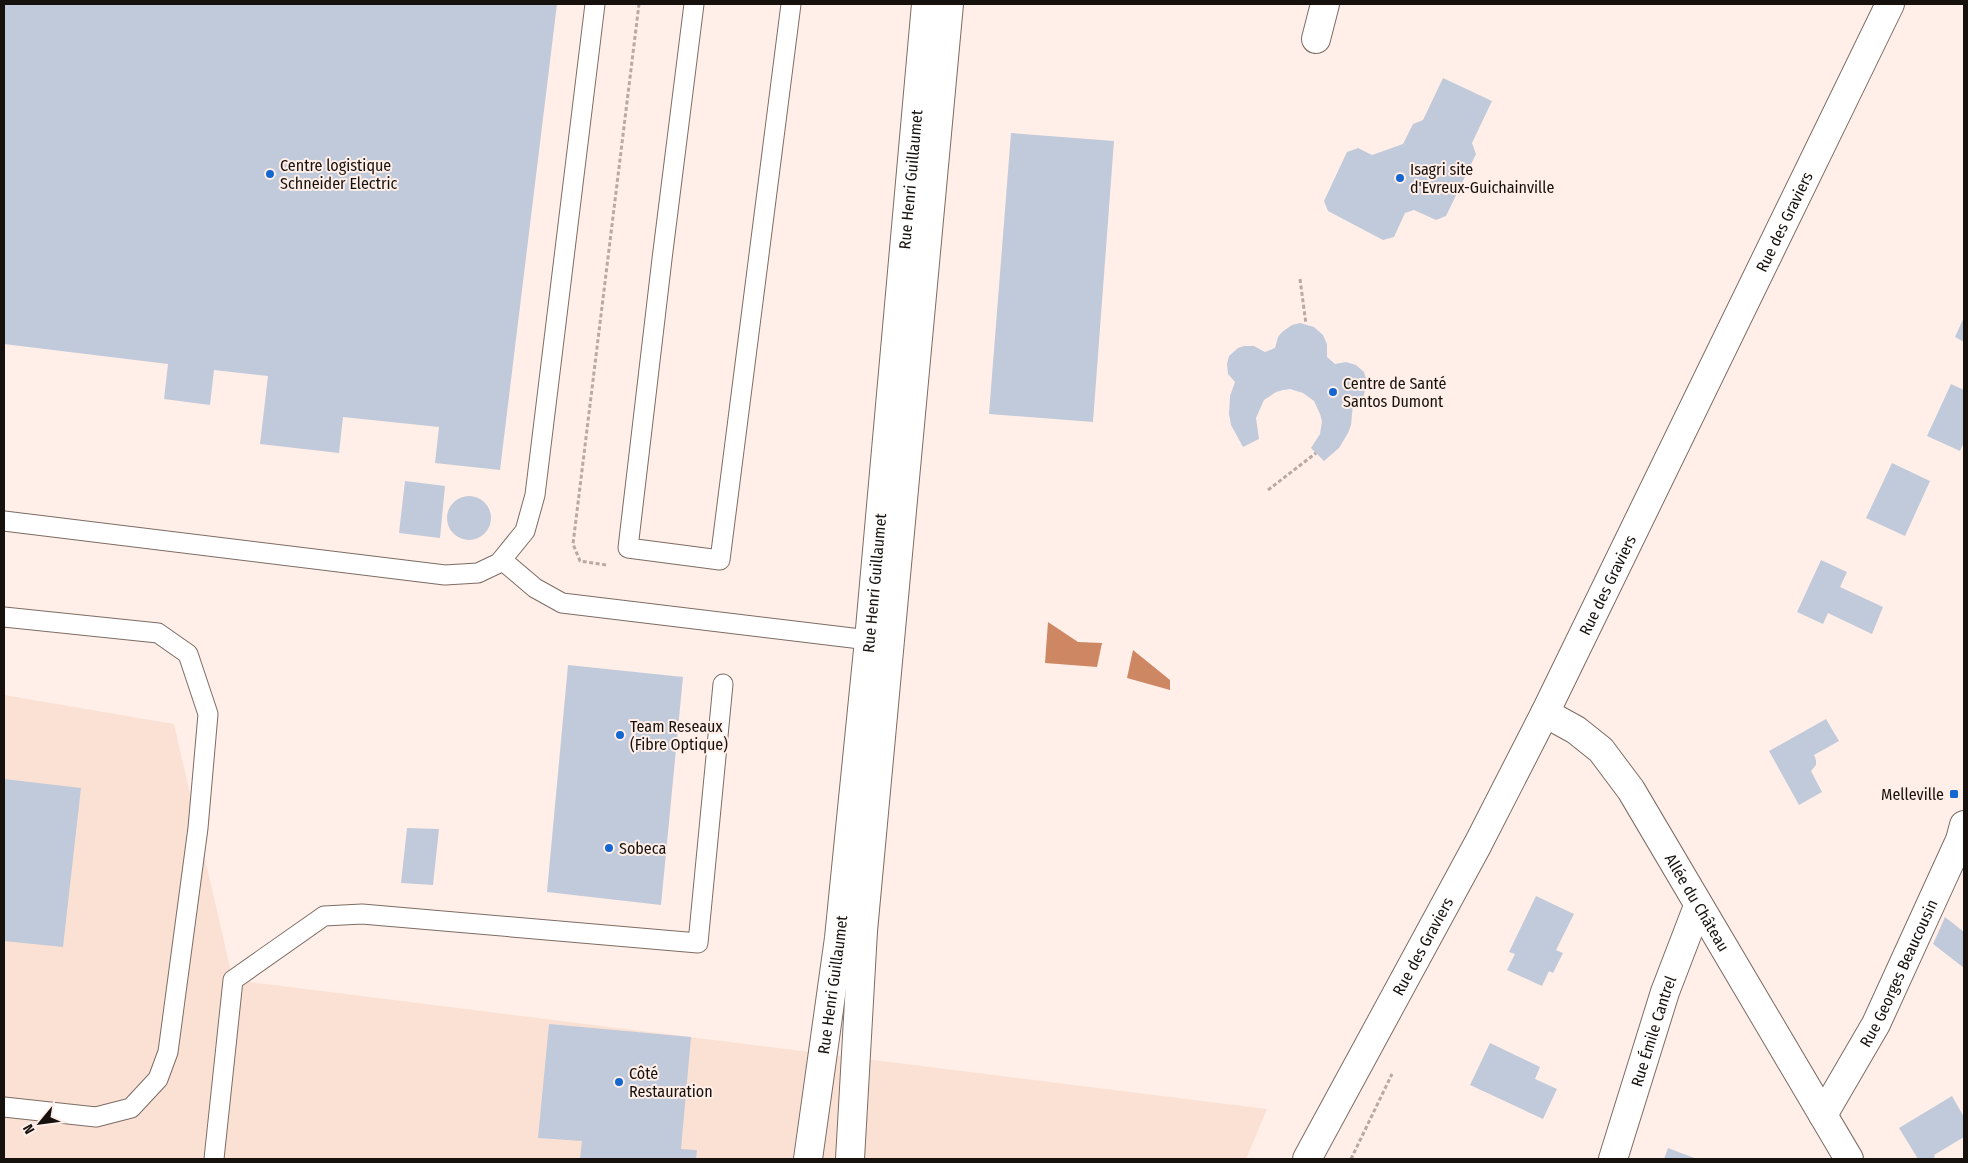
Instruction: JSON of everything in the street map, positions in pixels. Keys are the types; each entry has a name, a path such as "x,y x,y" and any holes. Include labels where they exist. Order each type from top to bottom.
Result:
{"street":[{"name":"Rue Henri Guillaumet","path":"808,1159 839,938 869,640 926,4"},
{"name":"Rue Henri Guillaumet","path":"850,1159 863,931 949,4"},
{"path":"1316,39 1325,4"},
{"name":"Rue des Graviers","path":"1307,1159 1478,844 1545,713 1890,4"},
{"name":"Allée du Château","path":"1545,713 1576,730 1601,750 1631,790 1848,1159"},
{"name":"Rue Georges Beaucousin","path":"1823,1115 1876,1024 1960,840 1964,825"},
{"name":"Rue Émile Cantrel","path":"1613,1159 1665,992 1698,906"}],"lane":[{"path":"4,521 445,574 478,573 502,560 525,532 535,495 596,4"},
{"path":"694,4 628,548 720,560 791,4"},
{"path":"502,560 535,588 562,603 869,640"},
{"path":"4,616 158,633 188,654 208,714 198,828 168,1052 158,1079 131,1108 96,1117 4,1107"},
{"path":"214,1159 233,980 324,916 362,914 698,943 723,684"}],"path":[{"path":"612,566 580,561 572,544 640,4"},
{"path":"1300,279 1306,324"},
{"path":"1268,490 1316,453"}],"shaded area":[{"path":"1048,622 1078,642 1102,643 1097,667 1045,663"},
{"path":"1133,650 1170,680 1170,690 1127,678"},
{"path":"4,695 174,724 233,980 1267,1109 1246,1159 4,1159"}],"building":[{"name":"Centre logistique Schneider Electric","path":"4,4 557,4 500,470 435,463 439,427 343,417 339,453 260,444 268,376 214,370 210,405 164,399 168,364 4,344"},
{"name":"Isagri site d'Evreux-Guichainville","path":"1443,78 1492,101 1472,143 1476,154 1446,216 1436,220 1414,210 1405,213 1394,237 1383,240 1328,211 1324,201 1347,152 1358,148 1372,155 1403,144 1413,124 1423,120"},
{"path":"1011,133 1114,141 1093,422 989,414"},
{"path":"1964,317 1964,342 1955,337"},
{"name":"Centre de Santé Santos Dumont","path":"1300,323 1314,327 1323,335 1327,344 1327,357 1335,364 1346,362 1356,365 1364,372 1367,381 1364,395 1360,401 1353,404 1351,425 1348,433 1339,448 1324,461 1311,448 1320,434 1322,421 1320,414 1314,401 1303,393 1290,389 1283,390 1264,400 1256,418 1259,439 1243,447 1231,425 1229,414 1230,396 1235,382 1228,374 1227,364 1229,356 1238,348 1244,346 1254,346 1265,352 1275,348 1278,337 1282,332 1292,325"},
{"path":"1951,384 1964,390 1964,442 1960,451 1927,436"},
{"path":"1892,463 1930,481 1905,536 1866,518"},
{"path":"405,481 445,486 440,538 399,533"},
{"path":"469,496 481,500 487,506 491,518 487,530 481,536 469,540 457,536 451,530 447,518 451,506 457,500"},
{"path":"1821,560 1847,572 1840,587 1883,607 1872,634 1828,613 1823,624 1797,612"},
{"path":"568,665 683,677 661,905 547,892"},
{"path":"1826,719 1839,741 1814,755 1816,765 1811,771 1822,792 1799,805 1769,751"},
{"path":"4,779 81,788 63,947 4,941"},
{"path":"407,828 439,829 433,885 401,883"},
{"path":"1536,896 1574,914 1556,950 1563,953 1553,973 1549,971 1542,986 1507,970 1515,954 1509,952"},
{"path":"1945,917 1964,932 1964,968 1933,944"},
{"name":"Côté Restauration","path":"549,1024 691,1037 681,1149 697,1150 696,1159 580,1159 582,1141 538,1138"},
{"path":"1490,1043 1540,1067 1535,1079 1557,1089 1543,1119 1470,1085"},
{"path":"1952,1096 1964,1117 1964,1137 1934,1155 1935,1157 1931,1159 1918,1159 1899,1128"},
{"path":"1668,1148 1697,1159 1664,1159"}],"place":[{"name":"Centre logistique Schneider Electric","path":"270,174"},
{"name":"Isagri site d'Evreux-Guichainville","path":"1400,178"},
{"name":"Centre de Santé Santos Dumont","path":"1333,392"},
{"name":"Team Reseaux (Fibre Optique)","path":"620,735"},
{"name":"Melleville","path":"1954,794"},
{"name":"Sobeca","path":"609,848"},
{"name":"Côté Restauration","path":"619,1082"}]}
